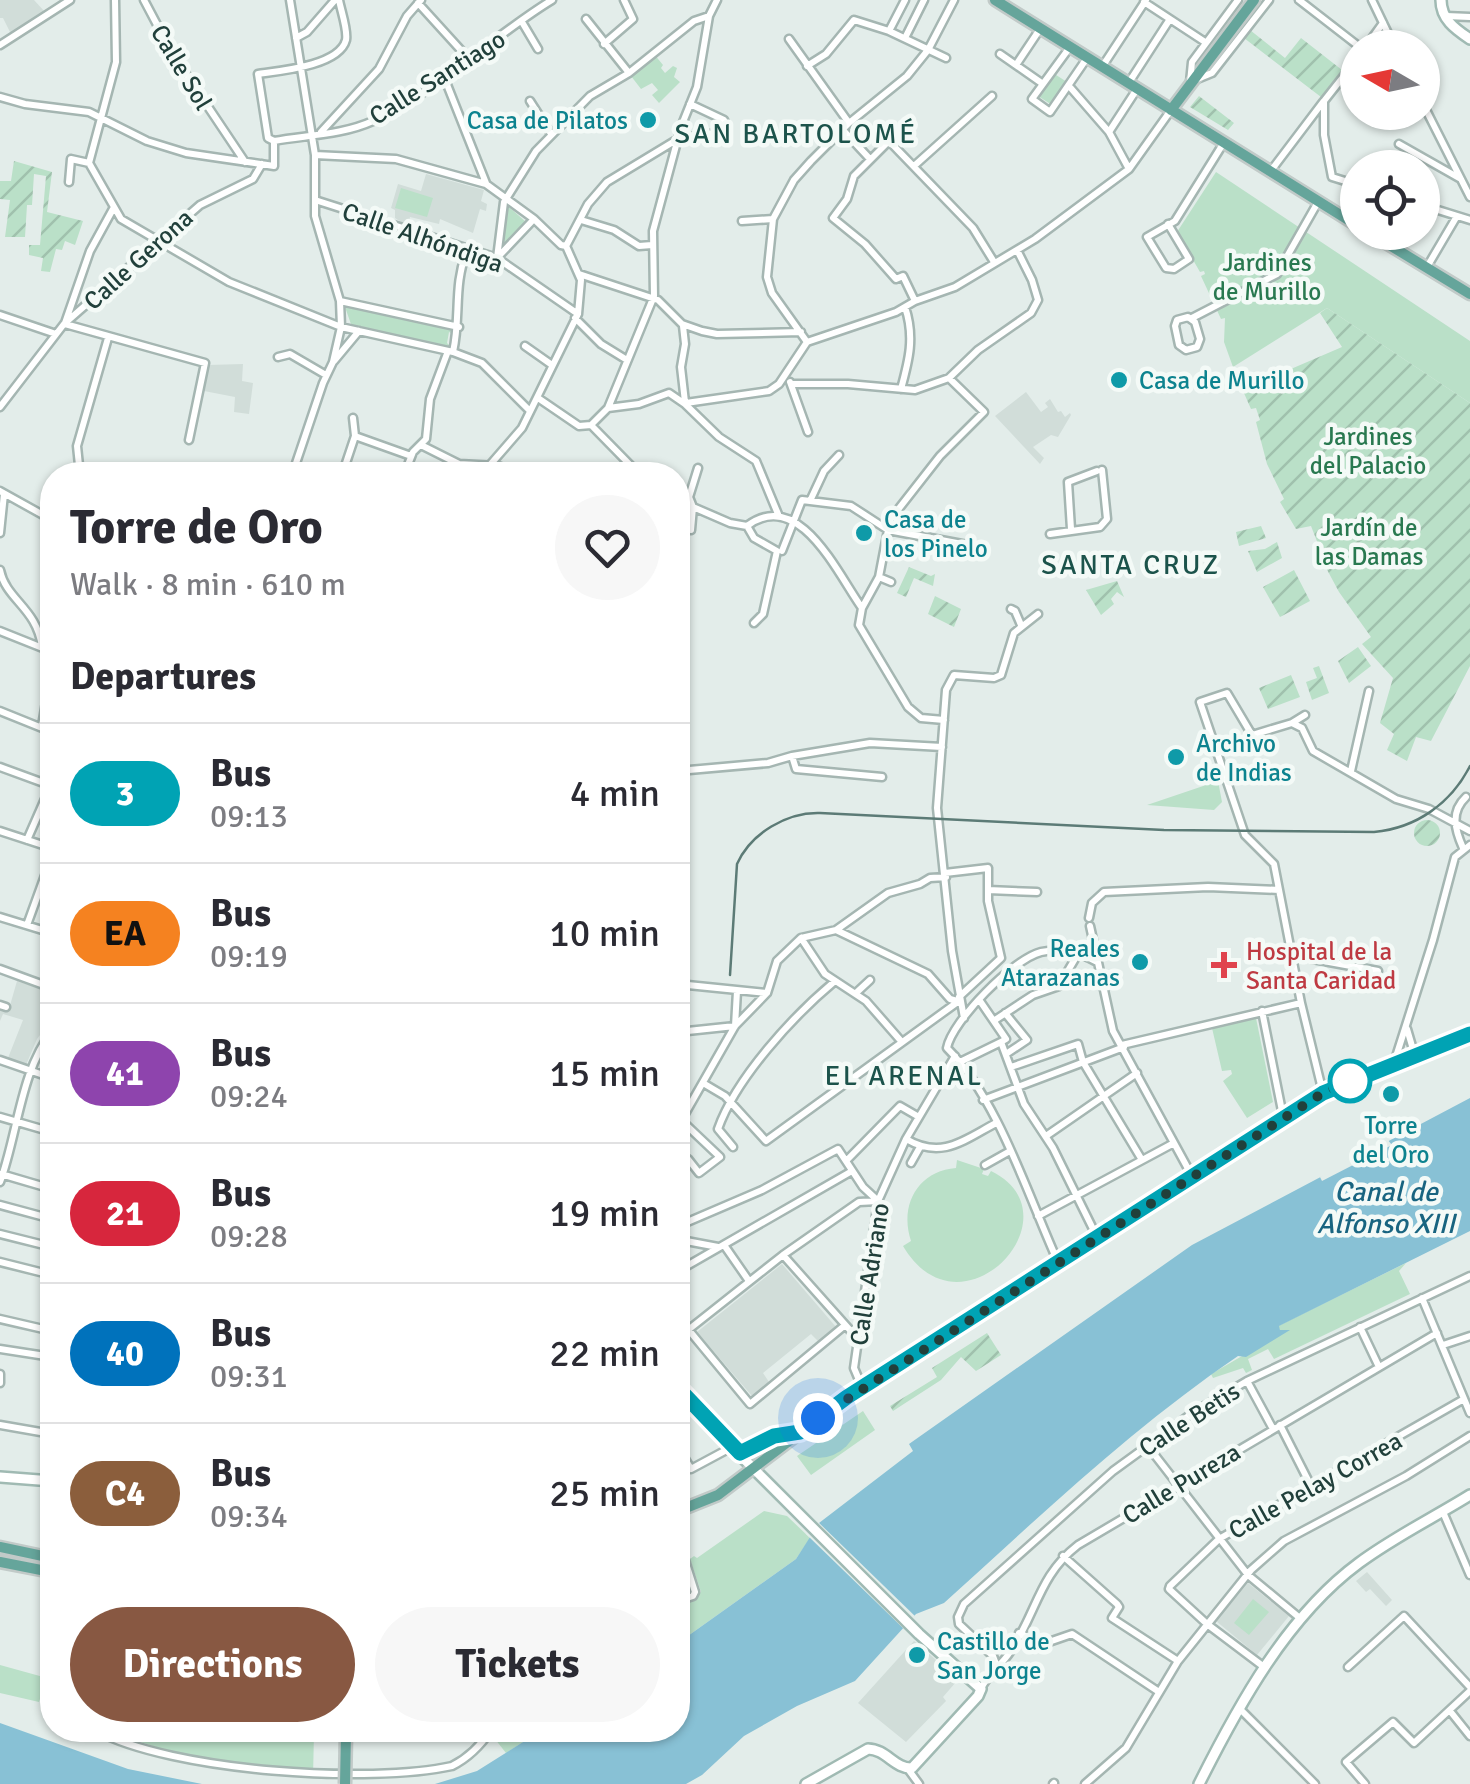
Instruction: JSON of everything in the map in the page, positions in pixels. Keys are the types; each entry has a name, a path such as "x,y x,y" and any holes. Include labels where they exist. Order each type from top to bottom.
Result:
{"main road":[{"path":"995,0 1340,215"},
{"path":"1171,110 1254,0"},
{"path":"1398,250 1470,294"},
{"path":"690,1506 718,1495 862,1388 1323,1093 1470,1034"},
{"path":"690,1405 734,1450 743,1453 774,1436 800,1432"},
{"path":"0,1547 40,1555"},
{"path":"0,1562 40,1570"},
{"path":"345,1784 346,1742"}],"street":[{"path":"0,45 70,0"},
{"path":"115,0 116,62 89,163 121,219 229,282 341,326 482,362 530,411"},
{"name":"Calle Sol","path":"144,0 172,54 245,162"},
{"path":"290,0 316,133 315,216 340,300 341,326 333,362"},
{"path":"0,97 25,104 73,108 166,148 214,160 274,166 274,141 268,138 258,74 314,66 345,43 337,0"},
{"path":"296,38 337,0"},
{"name":"Calle Santiago","path":"274,141 334,133 373,121 444,77 552,0"},
{"path":"604,44 633,19 624,0"},
{"path":"538,398 579,426 591,425 608,408 654,296 652,245 716,0"},
{"path":"889,31 905,0"},
{"path":"807,342 772,293 767,277 773,219 794,180 842,130 900,83 928,50 954,0"},
{"path":"1238,0 1192,62 1190,82 1212,74 1269,0"},
{"path":"1299,0 1340,31"},
{"path":"1372,0 1386,30"},
{"path":"1441,0 1445,16 1470,38"},
{"path":"316,133 330,126 378,69 419,1 468,58"},
{"path":"1102,67 1145,1 1205,42"},
{"path":"905,38 922,3"},
{"path":"497,258 506,198 536,151 590,96 629,74 694,21 709,16"},
{"path":"1445,16 1470,16"},
{"path":"1109,132 1170,19"},
{"path":"586,20 629,74"},
{"path":"807,66 826,54 854,20 889,31 946,58"},
{"path":"522,22 538,50"},
{"path":"1377,30 1383,23"},
{"path":"1016,65 1041,27"},
{"path":"789,39 850,123"},
{"path":"1071,46 1032,100 1050,112 1088,57"},
{"path":"1000,54 1043,84"},
{"path":"444,77 486,184"},
{"path":"1269,172 1340,80"},
{"path":"1069,86 1109,132 1129,169"},
{"path":"914,166 992,96"},
{"path":"1324,100 1324,135 1332,177 1340,179"},
{"path":"530,101 551,134"},
{"path":"566,246 588,204 607,182 678,139 717,135 726,126 724,120 690,104"},
{"path":"685,404 760,394 779,384 807,342 955,286 1017,250 1129,169 1171,110"},
{"path":"842,130 870,158"},
{"path":"1436,130 1470,197"},
{"path":"915,301 903,276 896,279 833,218 847,199 854,176 889,140 972,228 994,262"},
{"path":"1168,224 1189,259 1174,269 1166,268 1147,238 1168,224 1175,221 1219,142"},
{"path":"1399,144 1460,178"},
{"path":"315,155 396,159 486,184 566,246"},
{"path":"69,182 71,159 89,163"},
{"name":"Calle Gerona","path":"64,324 200,204 252,178 262,164"},
{"name":"Calle Alhóndiga","path":"314,200 497,258 576,316 602,344 627,360"},
{"path":"1192,318 1200,338 1197,346 1186,350 1180,345 1174,326 1177,320 1192,318 1278,274 1318,202"},
{"path":"0,407 64,324 90,251 113,209"},
{"path":"1440,211 1470,220"},
{"path":"1427,268 1457,216"},
{"path":"742,221 773,219"},
{"path":"497,258 534,220"},
{"path":"581,220 614,230 639,246 652,245"},
{"path":"492,462 522,428 576,316 581,299 579,274 566,246"},
{"path":"791,384 915,390 949,378 978,350 1031,313 1037,296 1017,250"},
{"path":"409,462 427,434 430,399 458,327 456,282 467,251"},
{"path":"579,274 658,300 682,324 717,334 801,332"},
{"path":"340,300 458,327"},
{"path":"901,390 911,354 905,307"},
{"path":"0,316 56,334"},
{"path":"64,324 206,364 189,440"},
{"path":"682,324 685,404"},
{"path":"296,462 326,375 359,331"},
{"path":"79,462 77,446 108,338"},
{"path":"525,346 552,365"},
{"path":"278,357 290,354 326,375"},
{"path":"786,375 808,432"},
{"path":"944,720 921,718 898,695 859,625 862,608 879,576 886,525 940,456 984,412 949,378"},
{"path":"608,408 639,404 665,392 685,404 712,431 756,461 778,514"},
{"path":"346,462 355,436 353,418"},
{"path":"591,425 629,462"},
{"path":"355,436 411,456"},
{"path":"420,445 455,462"},
{"path":"754,622 763,614 768,579 792,520 839,455"},
{"path":"690,494 698,468"},
{"path":"1050,534 1100,527 1106,520 1099,471 1068,482 1071,529"},
{"path":"0,533 1,493 40,514"},
{"path":"690,499 691,530"},
{"path":"806,500 851,506 888,530 978,548"},
{"path":"693,506 730,523 747,526 778,514 792,520 825,551 862,608"},
{"path":"747,526 754,538 779,551"},
{"path":"0,570 3,585 26,606 40,633"},
{"path":"879,576 891,582"},
{"path":"1011,609 1016,611 1021,626"},
{"path":"964,1018 940,819 947,684 951,676 960,674 994,678 1004,672 1014,632 1038,614"},
{"path":"0,631 40,646"},
{"path":"1351,771 1369,691"},
{"path":"1304,714 1292,723 1252,735 1227,693 1200,702 1246,835 1274,864 1323,1093"},
{"path":"0,711 40,725"},
{"path":"1292,723 1302,728 1309,747 1396,799 1467,829"},
{"path":"690,770 768,763 870,744 942,747"},
{"path":"792,756 796,769 882,777"},
{"path":"0,767 40,781"},
{"path":"1394,1063 1455,857 1466,846 1454,824 1466,797"},
{"path":"27,840 40,811"},
{"path":"0,830 40,846"},
{"path":"690,1107 736,1026 767,993 777,961 801,938 836,930 888,893 930,878 988,868 988,890 1001,958 959,999 766,1141 729,1100 703,1084"},
{"path":"26,925 40,886"},
{"path":"1192,1177 1113,1031 1095,960 1089,910 1098,895 1115,892 1208,887 1279,890"},
{"path":"988,890 1037,892"},
{"path":"0,916 40,929"},
{"path":"836,930 928,974 950,999 959,999"},
{"path":"801,938 825,974 874,1009 900,1042"},
{"path":"1058,1263 996,1123 947,1048 949,1038 964,1018 1024,959 1043,952 1079,952 1095,960"},
{"path":"995,1020 1034,994 1060,986 1079,952"},
{"path":"1292,955 1378,970"},
{"path":"0,968 40,983"},
{"path":"856,994 870,980"},
{"path":"733,1147 718,1128 729,1100 792,1021 835,981"},
{"path":"690,985 767,993"},
{"path":"736,1026 740,991"},
{"path":"957,1059 1006,1040 980,1001"},
{"path":"983,1100 1123,1046 1301,1003"},
{"path":"1262,1011 1284,1118"},
{"path":"1005,1013 1026,1040 1006,1054"},
{"path":"690,1031 736,1026"},
{"path":"1406,1028 1412,1046 1421,1053"},
{"path":"1001,1042 1016,1086 1097,1238"},
{"path":"1011,1067 1078,1044 1083,1062 1142,1160"},
{"path":"40,1050 1,1177 40,1186"},
{"name":"Calle Adriano","path":"862,1388 854,1368 878,1201 906,1139 957,1059"},
{"path":"0,1060 40,1073"},
{"path":"1046,1136 1138,1073"},
{"path":"846,1162 900,1106 919,1116"},
{"path":"0,1117 40,1128"},
{"path":"906,1139 920,1147 949,1148 996,1123"},
{"path":"690,1132 720,1157 700,1172 690,1161"},
{"path":"1038,1216 1174,1142"},
{"path":"911,1163 920,1147"},
{"path":"690,1221 762,1190 838,1149 878,1201"},
{"path":"986,1165 1010,1151"},
{"path":"690,1264 852,1171"},
{"path":"690,1328 783,1255 859,1202 878,1201"},
{"path":"0,1205 40,1216"},
{"path":"0,1234 40,1244"},
{"path":"690,1241 721,1246 749,1281"},
{"path":"783,1255 857,1338"},
{"path":"0,1262 40,1272"},
{"name":"Calle Betis","path":"996,1664 993,1656 960,1626 958,1617 968,1599 1146,1445 1246,1381 1470,1276"},
{"path":"1422,1298 1470,1413"},
{"path":"0,1319 40,1329"},
{"path":"690,1332 750,1404 844,1326"},
{"path":"1360,1327 1379,1366"},
{"name":"Calle Pureza","path":"981,1689 996,1664 1010,1652 1046,1578 1064,1556 1437,1333"},
{"path":"1443,1345 1470,1336"},
{"path":"0,1348 40,1355"},
{"path":"1246,1381 1311,1486"},
{"name":"Calle Pelay Correa","path":"1208,1624 1169,1588 1220,1539 1464,1399"},
{"path":"0,1424 40,1432"},
{"path":"1085,1784 1126,1748 1178,1662 1248,1575 1284,1541 1406,1476 1470,1436"},
{"path":"1146,1445 1248,1575 1301,1620"},
{"path":"690,1467 734,1450 919,1634 981,1689 908,1769"},
{"path":"0,1477 40,1480"},
{"path":"1199,1784 1264,1667 1301,1620 1356,1566 1470,1495"},
{"path":"1443,1512 1470,1575"},
{"path":"1064,1556 1117,1604 1110,1616 1178,1662"},
{"path":"690,1573 695,1588 690,1597"},
{"path":"1348,1667 1404,1616 1470,1689 1414,1743 1393,1722 1346,1762 1365,1784"},
{"path":"1208,1624 1264,1667"},
{"path":"1019,1633 1043,1644 1072,1634 1159,1692"},
{"path":"1239,1708 1315,1784"},
{"path":"1450,1711 1470,1736"},
{"path":"126,1742 163,1756 239,1774 374,1782 402,1780 449,1767 468,1756 480,1742"},
{"path":"806,1784 863,1751 878,1750 908,1769 920,1784"}],"shaded area":[{"path":"0,0 34,0 45,12 11,34 0,18"},
{"path":"426,174 484,190 481,201 487,204 486,211 480,209 473,233 440,219 439,224 410,217 407,226 395,218 391,208 398,184 421,191"},
{"path":"243,364 242,381 253,383 249,414 234,412 235,397 204,391 208,365"},
{"path":"1026,392 1041,412 1050,399 1058,412 1065,417 1071,415 1058,437 1051,435 1033,447 1044,458 1040,464 995,416"},
{"path":"17,981 40,989 40,1035 26,1065 8,1058 23,1020 3,1014 0,1021 0,1007 9,1009"},
{"path":"782,1264 836,1327 818,1341 811,1334 763,1373 769,1382 752,1396 697,1332"},
{"path":"1367,1572 1392,1600 1386,1606 1356,1581"},
{"path":"1248,1583 1289,1616 1257,1655 1216,1621"},
{"name":"Castillo de San Jorge","path":"914,1641 956,1682 943,1697 946,1701 906,1742 858,1703"}],"green space":[{"path":"1250,30 1285,58 1301,38 1340,68 1340,73 1321,97 1244,38"},
{"path":"654,54 665,73 673,66 677,68 674,77 680,82 659,103 652,95 658,90 652,83 641,89 631,76"},
{"path":"1053,73 1067,82 1052,105 1038,96"},
{"path":"1199,96 1234,123 1228,130 1190,107"},
{"path":"14,161 52,172 47,212 83,221 75,245 65,241 62,250 56,249 50,272 41,271 43,258 29,255 29,245 40,245 46,176 34,174 25,237 5,237 10,200 0,199 0,181 11,181"},
{"name":"Jardines de Murillo","path":"1216,172 1470,341 1470,403 1327,308 1233,367 1224,342 1225,318 1221,319 1201,276 1204,271 1200,272 1177,232"},
{"path":"401,188 433,198 427,217 395,208"},
{"path":"509,207 526,222 504,245 505,209"},
{"path":"345,307 451,328 453,334 449,332 447,343 450,346 447,349 352,327"},
{"name":"Jardines del Palacio","path":"1327,308 1470,403 1470,666 1431,741 1416,737 1407,761 1387,750 1394,734 1380,723 1393,678 1362,644 1371,637 1339,592 1317,551 1320,549 1311,526 1296,529 1280,502 1284,499 1267,464 1256,408 1251,409 1236,375 1240,373 1249,387 1342,347 1320,313"},
{"path":"1261,526 1266,538 1239,546 1236,532"},
{"path":"1277,542 1282,558 1257,572 1248,551 1265,549"},
{"path":"909,567 935,574 933,586 914,578 906,597 897,593"},
{"path":"1294,570 1310,601 1280,617 1263,587"},
{"path":"1117,581 1124,597 1117,592 1111,599 1114,604 1101,615 1086,590"},
{"path":"935,596 961,609 954,627 928,614"},
{"path":"1358,647 1371,666 1349,683 1338,661"},
{"path":"1319,666 1329,693 1312,700 1306,682 1317,678 1313,668"},
{"path":"1291,675 1300,697 1268,709 1259,688"},
{"path":"1218,781 1222,802 1214,810 1147,805"},
{"path":"1427,820 1436,824 1440,833 1436,842 1427,846 1418,842 1414,833 1418,824"},
{"path":"1256,1018 1273,1102 1247,1118 1223,1081 1232,1074 1231,1070 1222,1071 1212,1028"},
{"path":"957,1160 984,1169 982,1174 988,1176 991,1171 1015,1191 1023,1215 1018,1240 1002,1262 980,1277 954,1282 927,1273 903,1246 911,1241 908,1215 915,1192 931,1176 956,1168"},
{"path":"1406,1263 1399,1271 1410,1294 1274,1359 1268,1349 1248,1359 1252,1370 1246,1373 1243,1368 1213,1378 1211,1374 1287,1330 1278,1326"},
{"path":"987,1333 1001,1355 976,1371 961,1357 941,1380 893,1411 890,1406 937,1377 932,1368"},
{"path":"863,1411 875,1430 811,1475 797,1456"},
{"path":"764,1511 787,1516 810,1538 796,1559 690,1634 690,1598 701,1592 690,1559"},
{"path":"1253,1599 1269,1612 1249,1635 1234,1623"},
{"path":"0,1665 40,1676 39,1702 0,1693"},
{"path":"140,1742 314,1742 313,1777 212,1765"},
{"path":"497,1742 523,1742 506,1753"}],"water":[{"name":"Canal de Alfonso XIII","path":"1470,1098 1470,1231 1279,1326 1280,1330 1290,1330 1246,1357 1238,1356 1199,1384 1087,1474 944,1603 916,1614 855,1681 797,1706 744,1736 702,1775 686,1784 435,1784 477,1771 523,1742 690,1742 690,1634 796,1559 819,1523 913,1451 909,1444 1192,1245"},
{"path":"0,1723 40,1737 40,1742 53,1742 128,1769 202,1784 0,1784"}],"pier":[{"path":"1387,1139 1392,1145 1322,1181 1320,1177 1336,1166"},
{"path":"815,1519 918,1619 906,1631 806,1534"}],"tram line":[{"path":"730,975 737,864 761,834 795,816 820,813 1164,830 1374,832 1404,825 1431,811 1453,791 1470,766"}],"bus line":[{"name":"3","path":"690,1401 740,1453 774,1436 800,1432 847,1397 1323,1093 1470,1034"}],"place":[{"name":"Casa de Pilatos","path":"648,120"},
{"name":"Casa de Murillo","path":"1119,380"},
{"name":"Casa de los Pinelo","path":"864,533"},
{"name":"Archivo de Indias","path":"1176,757"},
{"name":"Reales Atarazanas","path":"1140,962"},
{"name":"Hospital de la Santa Caridad","path":"1224,965"},
{"name":"Torre del Oro","path":"1391,1094"},
{"name":"Castillo de San Jorge","path":"917,1655"}],"district":[{"name":"SAN BARTOLOMÉ","path":"796,133"},
{"name":"SANTA CRUZ","path":"1131,564"},
{"name":"EL ARENAL","path":"904,1075"}],"route":[{"path":"818,1418 1323,1093 1350,1081"}],"park label":[{"name":"Jardín de las Damas","path":"1369,542"}]}
